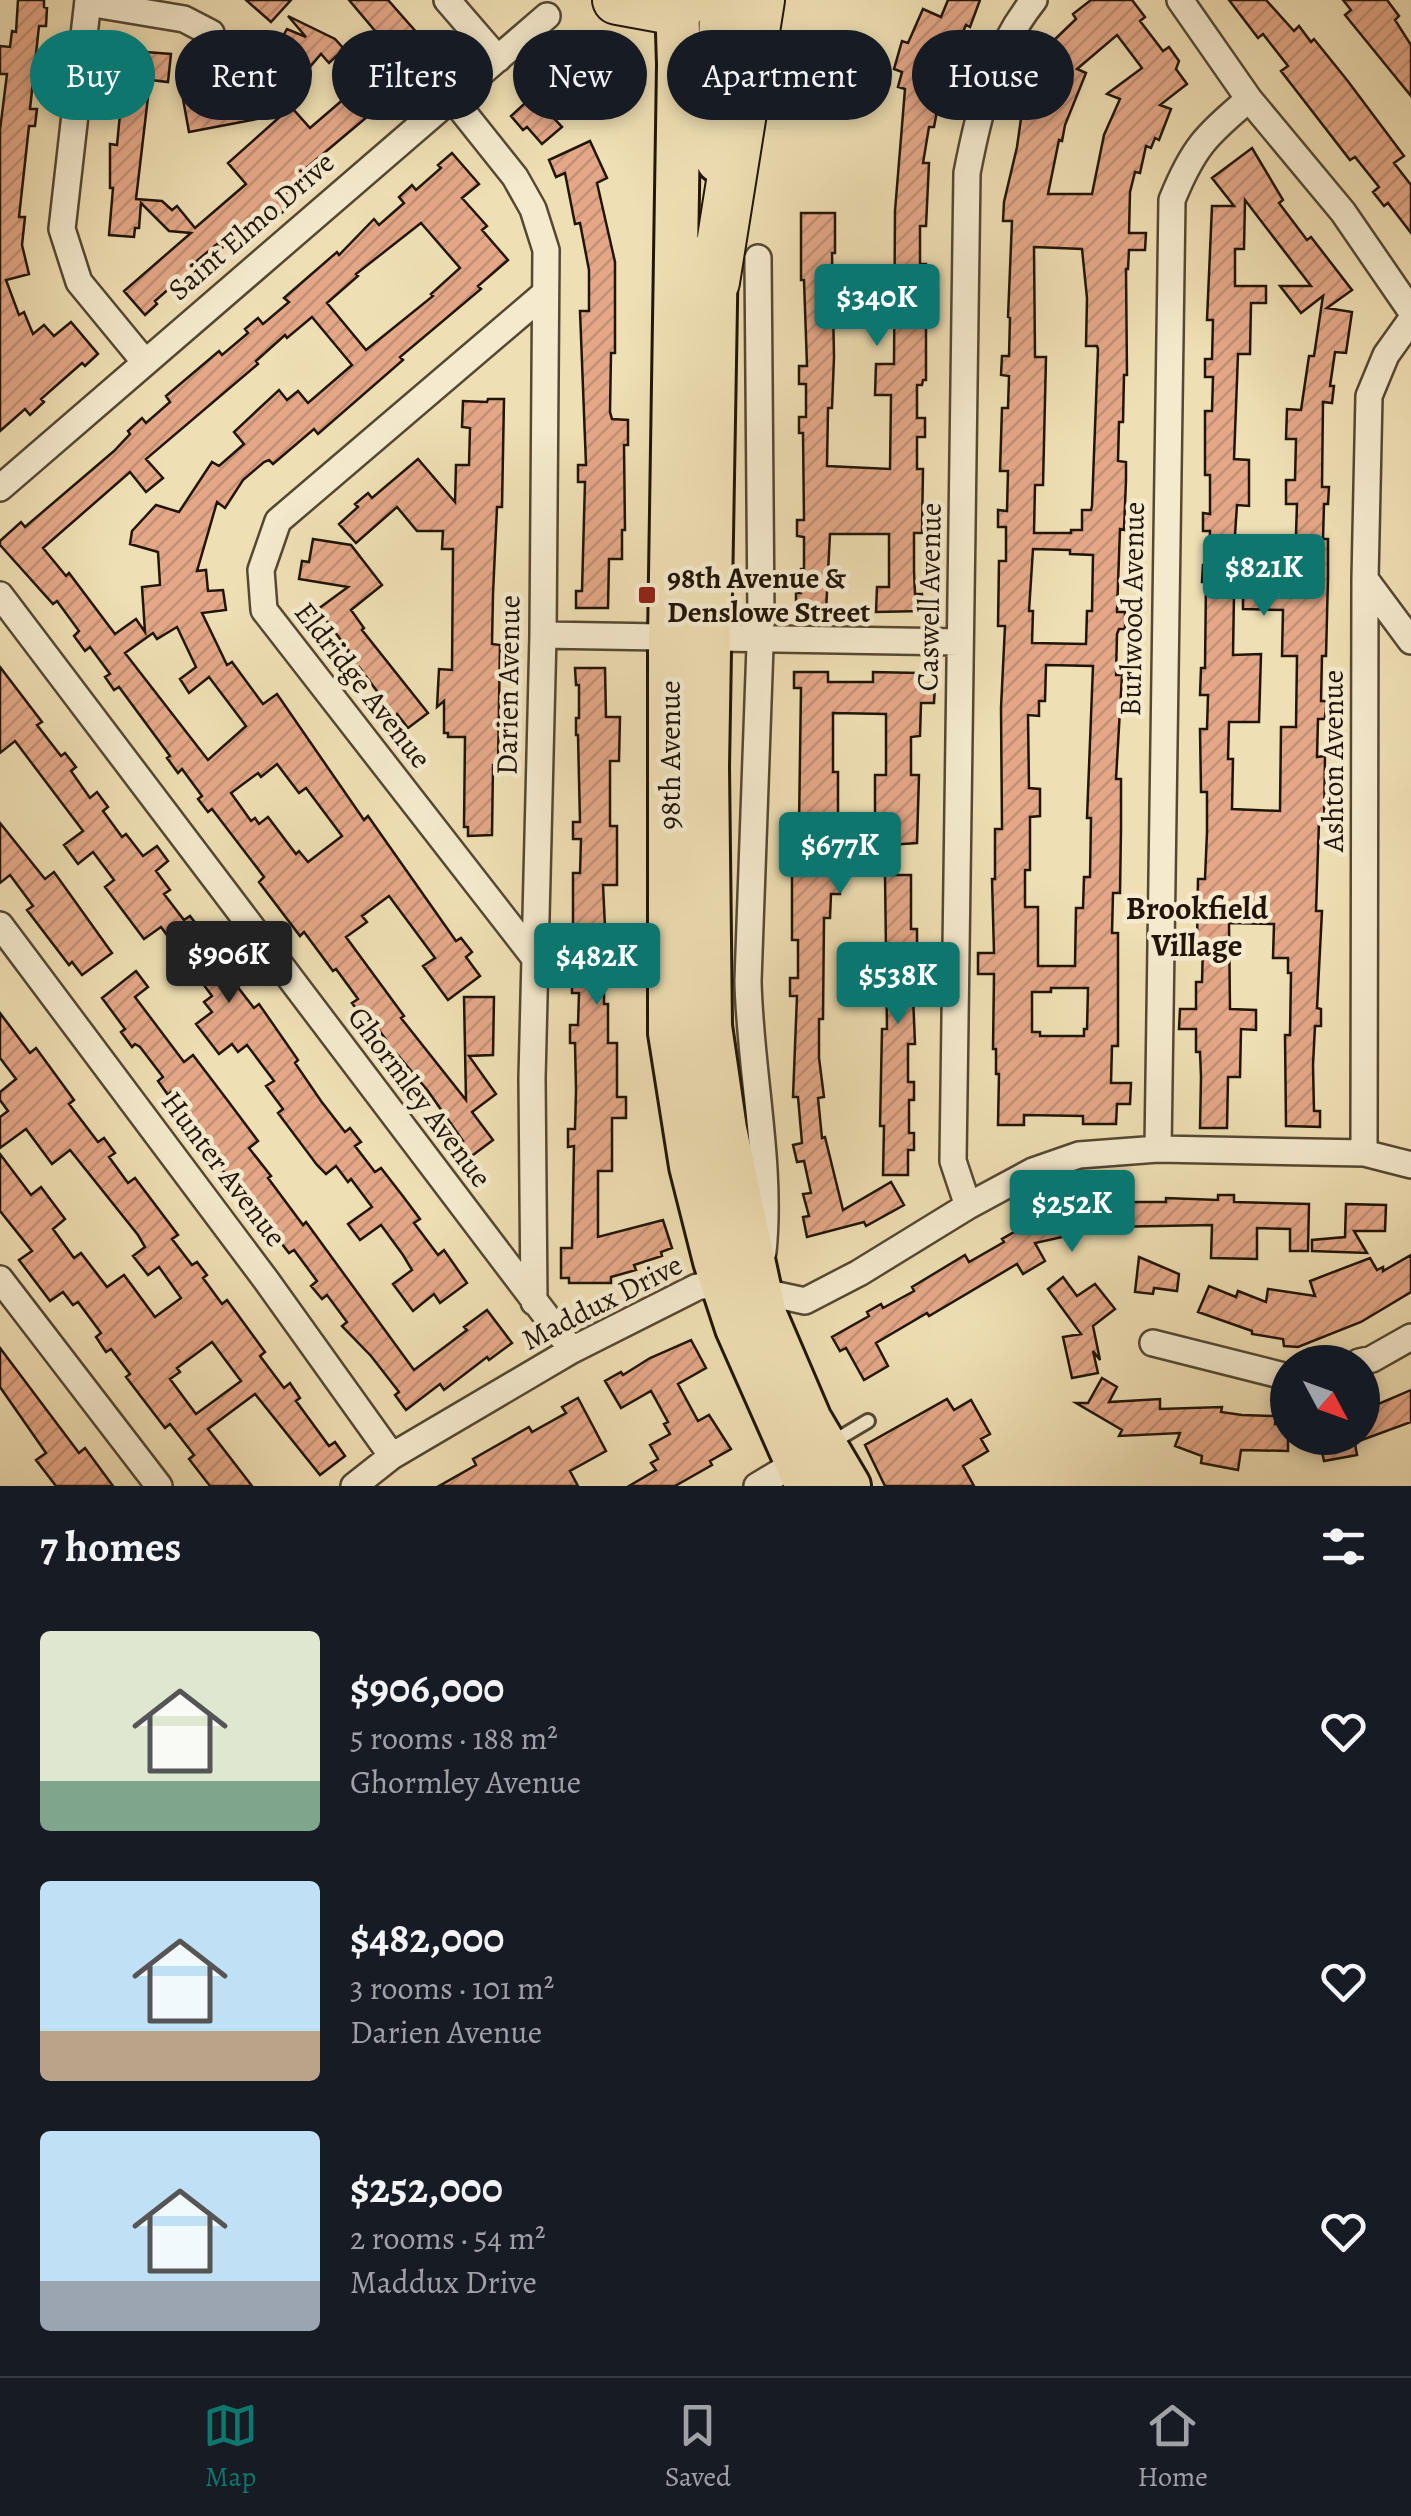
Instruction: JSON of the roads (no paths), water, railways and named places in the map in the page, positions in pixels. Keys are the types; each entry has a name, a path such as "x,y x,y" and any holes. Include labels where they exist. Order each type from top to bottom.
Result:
{"highway":[{"path":"617,0 690,3"},
{"path":"715,282 760,0"}],"main road":[{"name":"98th Avenue","path":"690,3 715,282 690,639"},
{"name":"98th Avenue","path":"690,3 679,65 690,639 707,767 710,1026 741,1287 738,1328 809,1465 849,1486"}],"street":[{"path":"447,0 498,59"},
{"name":"Caswell Avenue","path":"968,1206 953,1161 968,174 980,108 1004,45 1034,0"},
{"path":"1180,0 1248,99 1343,212 1411,311"},
{"path":"144,361 79,282 62,228 88,1 184,19 205,30"},
{"name":"Saint Elmo Drive","path":"493,63 547,16"},
{"name":"Burlwood Avenue","path":"1158,1149 1172,200 1186,165 1206,135 1248,99"},
{"name":"Saint Elmo Drive","path":"0,488 426,120"},
{"name":"Darien Avenue","path":"470,120 515,177 534,209 546,250 534,957 534,1302"},
{"name":"98th Avenue","path":"741,1287 767,1215 749,1038 748,981 760,639 758,258"},
{"name":"Eldridge Avenue","path":"534,957 264,610 261,570 278,521 543,295"},
{"name":"Ashton Avenue","path":"1364,1153 1369,396 1386,355 1411,320"},
{"path":"1365,579 1411,641"},
{"name":"Ghormley Avenue","path":"0,596 572,1350"},
{"path":"542,635 959,642"},
{"name":"Hunter Avenue","path":"0,925 266,1280 392,1456"},
{"name":"Maddux Drive","path":"354,1486 392,1456 572,1350 697,1287 741,1287 805,1301 1033,1171 1079,1155 1158,1149 1364,1153 1411,1164"},
{"path":"0,1279 159,1486"},
{"path":"1380,1354 1411,1337"},
{"path":"1152,1344 1270,1373"},
{"path":"757,1486 809,1465"}],"lane":[{"path":"809,1465 868,1422"}],"place":[{"name":"98th Avenue & Denslowe Street","path":"647,595"}],"district":[{"name":"Brookfield Village","path":"1197,926"}]}
